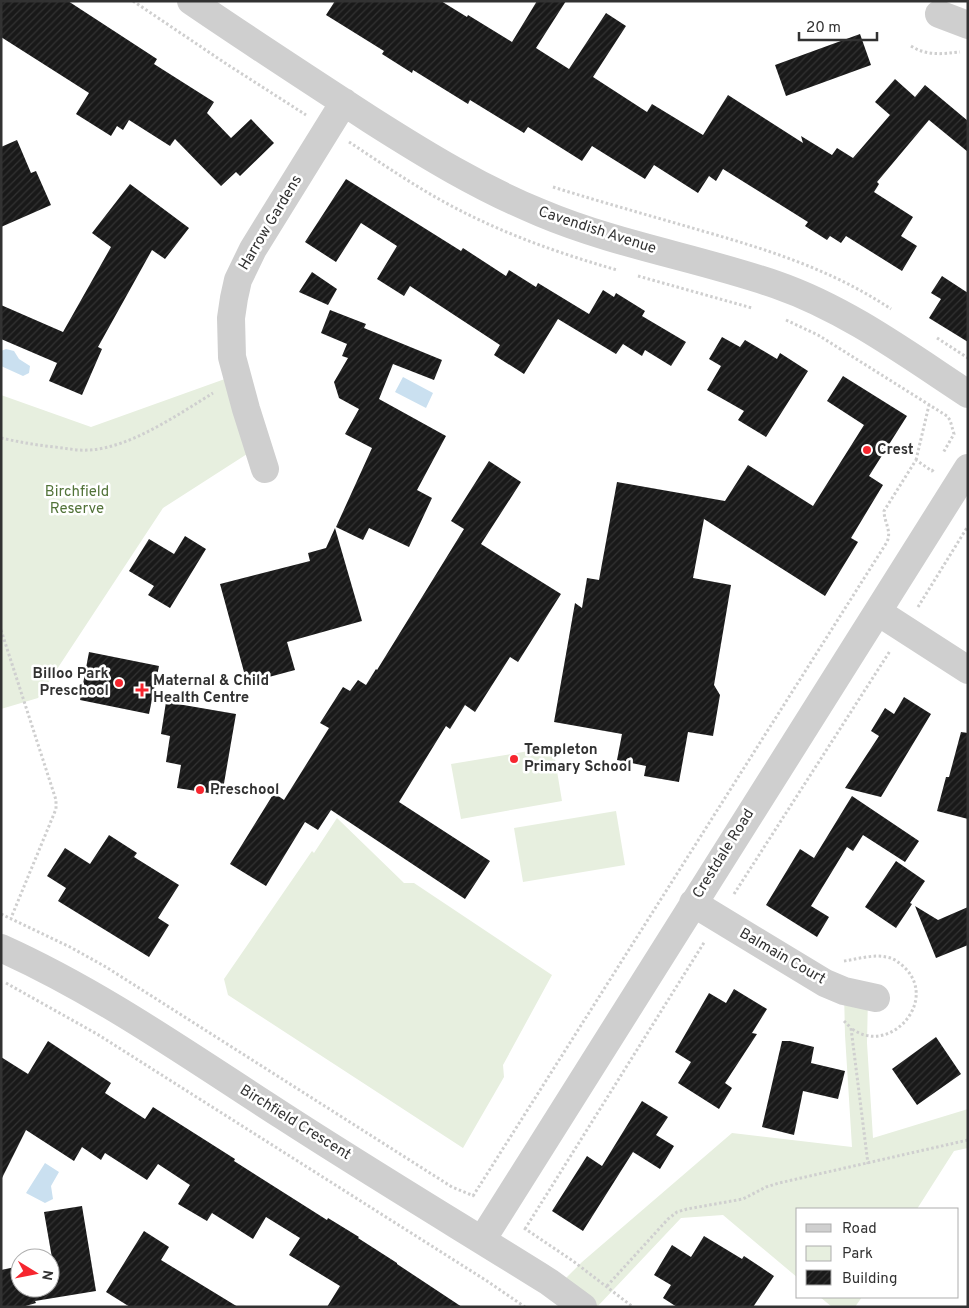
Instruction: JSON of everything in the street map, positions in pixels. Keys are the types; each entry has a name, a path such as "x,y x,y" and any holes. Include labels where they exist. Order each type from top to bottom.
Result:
{"street":[{"name":"Cavendish Avenue","path":"191,1 344,102 467,179 541,214 583,229 746,275 778,285 811,299 874,333 968,394"},
{"path":"939,14 968,25"},
{"name":"Harrow Gardens","path":"265,469 232,357 231,318 234,298 241,272 253,249 344,102"},
{"name":"Crestdale Road","path":"482,1240 968,468"},
{"path":"878,612 968,670"},
{"name":"Balmain Court","path":"693,903 825,983 844,991 876,998"},
{"name":"Birchfield Crescent","path":"1,948 39,965 122,1013 298,1126 549,1282 583,1307"}],"path":[{"path":"133,1 307,116"},
{"path":"911,46 920,52 928,54 968,52"},
{"path":"348,142 447,204 534,244 621,271"},
{"path":"552,186 776,253 832,276 878,300 898,313"},
{"path":"630,273 752,308"},
{"path":"778,316 818,335 947,416 953,428 952,440 942,455"},
{"path":"929,333 968,358"},
{"path":"1,438 68,449 89,450 106,447 132,438 164,423 219,389"},
{"path":"473,1196 887,542 889,532 884,518 884,511 916,460 929,405"},
{"path":"953,428 957,422"},
{"path":"916,460 932,471 937,463"},
{"path":"914,613 968,526"},
{"path":"1,630 56,800 56,809 11,918"},
{"path":"732,897 893,646"},
{"path":"633,1307 525,1229 708,936"},
{"path":"1,980 97,1034 480,1276 525,1307"},
{"path":"844,1022 851,1028 868,1164"},
{"path":"606,1286 668,1219 677,1212 743,1199 772,1185 968,1140"}],"green space":[{"name":"Birchfield Reserve","path":"236,375 258,447 163,508 38,698 1,709 1,395 91,427"},
{"path":"553,747 562,801 461,819 451,764"},
{"path":"616,811 625,865 523,882 514,828"},
{"path":"337,818 404,883 414,883 552,975 503,1065 504,1077 463,1148 228,995 224,979 312,851 314,853"},
{"path":"844,991 868,996 867,1043 873,1138 968,1109 968,1148 954,1151 918,1208 796,1208 796,1276 723,1215 681,1218 597,1307 583,1307 556,1288 582,1262 732,1133 852,1147"},
{"path":"821,1298 861,1298 855,1307 832,1307"}],"water":[{"path":"6,349 14,351 19,359 30,366 29,373 23,376 1,366 1,351"},
{"path":"403,377 433,393 426,408 395,392"},
{"path":"45,1163 59,1172 51,1186 53,1199 45,1203 26,1193"}],"building":[{"path":"1,1 68,1 157,59 154,64 214,102 207,113 231,138 251,119 274,143 240,176 236,172 221,186 175,139 170,146 129,120 123,130 117,126 111,136 76,114 89,93 1,37"},
{"path":"335,1 441,1 512,42 537,1 566,1 536,48 569,69 606,13 626,26 593,77 647,112 652,104 703,135 728,95 803,143 801,136 832,155 837,148 853,158 890,115 875,102 895,79 915,97 925,85 968,121 968,152 929,120 877,182 879,184 874,192 913,217 901,236 917,246 902,271 846,236 841,243 830,236 827,240 805,226 808,222 723,169 716,181 709,176 698,193 654,165 645,179 592,146 582,161 528,127 524,133 470,100 468,104 413,70 412,73 382,54 384,51 326,15"},
{"path":"860,34 871,65 786,96 775,65"},
{"path":"17,140 31,173 36,171 51,205 1,227 1,147"},
{"path":"346,179 461,251 463,248 506,276 509,270 536,287 538,283 589,314 603,290 614,297 616,293 645,311 642,316 686,342 671,366 645,350 642,356 623,344 616,354 558,319 524,374 494,355 500,345 410,286 404,296 377,279 397,246 361,223 336,262 305,242"},
{"path":"130,184 189,228 165,259 152,250 98,347 102,349 82,395 49,381 57,363 1,339 1,305 63,332 111,247 92,233"},
{"path":"312,272 337,289 328,305 299,292"},
{"path":"942,276 968,293 968,342 929,318 941,299 931,293"},
{"path":"330,310 366,324 364,328 442,360 434,380 393,364 379,399 446,436 417,490 432,498 409,547 369,528 363,540 336,527 372,448 345,434 359,409 339,398 334,382 348,358 342,356 347,344 321,333"},
{"path":"722,337 740,347 745,340 777,359 780,353 808,371 766,437 738,420 744,411 707,390 721,366 709,359"},
{"path":"843,376 907,416 869,476 883,485 851,538 858,542 825,596 704,519 693,578 731,585 714,685 720,695 713,736 688,732 679,782 644,776 646,766 617,760 622,734 554,722 575,603 582,608 587,578 599,580 617,482 725,501 748,465 813,506 864,425 827,401"},
{"path":"489,461 521,482 481,544 561,594 518,662 510,657 475,712 465,705 450,729 446,726 399,802 490,861 465,899 331,810 318,830 305,822 266,886 230,864 274,793 284,800 329,728 320,723 343,687 350,691 358,680 366,685 377,670 464,529 451,521"},
{"path":"335,528 362,621 287,642 295,670 247,683 220,584 310,561 308,553 326,548"},
{"path":"185,536 206,549 170,608 148,595 154,586 129,571 149,539 174,554"},
{"name":"Billoo Park Preschool","path":"89,652 159,666 149,714 80,700"},
{"path":"904,697 931,714 881,797 845,788 879,736 871,731 885,708 894,714"},
{"path":"166,702 236,714 222,795 177,788 181,765 166,762 170,736 161,734"},
{"path":"961,732 968,733 968,819 937,811 946,777 949,777"},
{"path":"852,796 919,841 905,862 863,835 853,851 847,847 811,906 829,917 817,937 766,905 800,849 814,858"},
{"path":"109,835 137,853 134,857 179,885 158,918 169,925 149,957 58,901 66,888 47,876 65,848 90,864"},
{"path":"896,861 925,881 896,928 865,907"},
{"path":"915,906 938,920 968,907 968,945 936,958"},
{"path":"734,989 767,1009 752,1033 757,1034 725,1083 732,1088 719,1109 678,1083 691,1062 675,1052 709,993 726,1003"},
{"path":"936,1037 961,1074 917,1105 892,1069"},
{"path":"48,1041 111,1083 105,1093 145,1119 153,1107 327,1220 328,1218 359,1237 462,1307 327,1307 340,1286 289,1255 300,1238 266,1217 253,1239 212,1213 207,1221 178,1204 190,1185 158,1164 147,1180 105,1153 101,1160 82,1147 74,1161 26,1130 1,1180 1,1057 28,1074"},
{"path":"782,1041 814,1047 811,1063 845,1071 838,1099 803,1091 794,1135 762,1127"},
{"path":"642,1101 668,1117 656,1135 674,1146 660,1169 633,1152 583,1231 552,1211 587,1156 602,1166"},
{"path":"82,1206 96,1291 60,1297 60,1248 50,1248 44,1212"},
{"path":"144,1231 169,1247 161,1260 238,1307 130,1307 106,1292"},
{"path":"704,1236 742,1259 744,1256 774,1276 753,1307 677,1307 663,1298 671,1285 654,1275 672,1245 691,1257"},
{"path":"10,1268 10,1298 53,1298 35,1301 36,1303 22,1307 1,1307 1,1270"}],"place":[{"name":"Crest","path":"867,450"},
{"name":"Billoo Park Preschool","path":"119,683"},
{"name":"Maternal & Child Health Centre","path":"142,690"},
{"name":"Templeton Primary School","path":"514,759"},
{"name":"Preschool","path":"200,790"}]}
